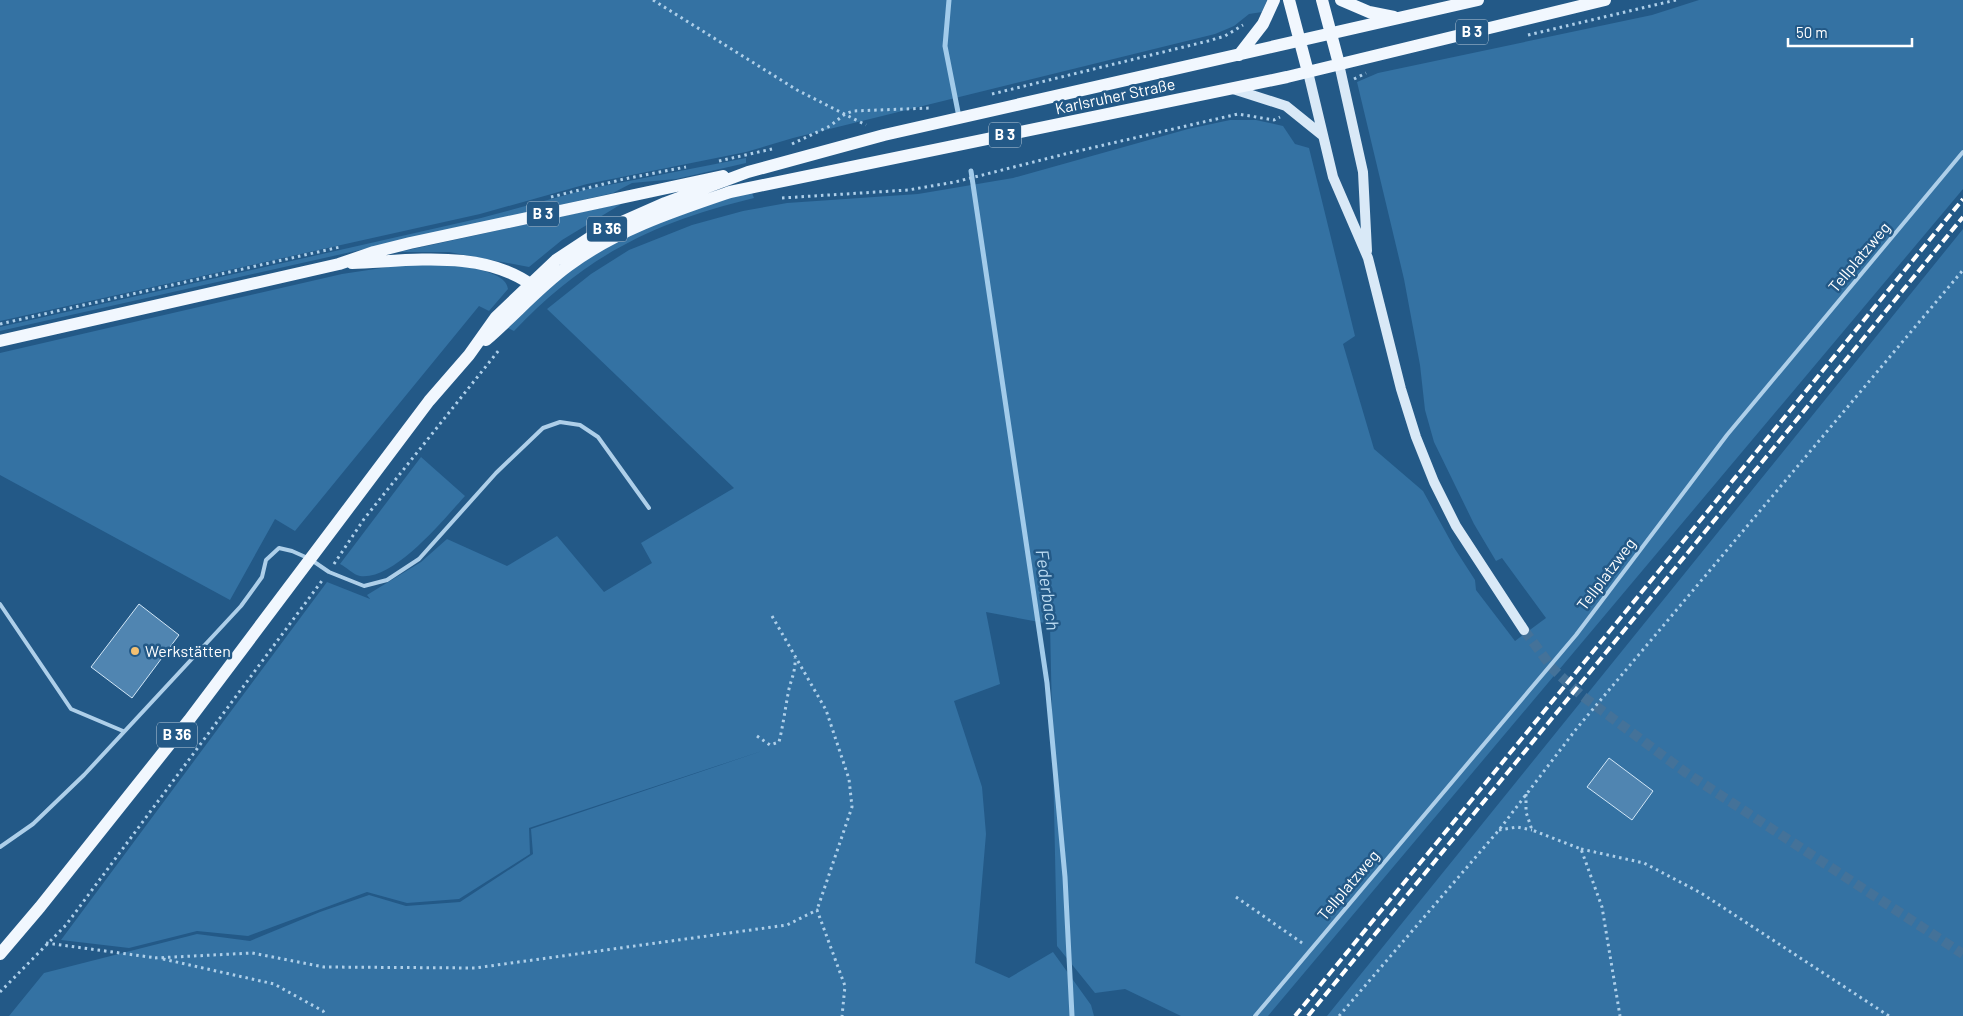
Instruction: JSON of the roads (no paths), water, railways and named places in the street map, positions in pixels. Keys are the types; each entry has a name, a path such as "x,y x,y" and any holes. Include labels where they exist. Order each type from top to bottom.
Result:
{"main road":[{"path":"1239,55 1263,24 1274,0"},
{"path":"1289,0 1332,177 1368,258 1400,389 1434,482 1476,560 1524,630"},
{"path":"1322,0 1339,64 1363,172 1368,258"},
{"path":"1341,0 1369,12 1398,18"},
{"name":"B 3","path":"0,341 339,264 374,252 410,243 699,180 748,172 931,124 991,112 1331,32 1478,0"},
{"name":"Karlsruher Straße","path":"534,287 587,252 633,228 669,213 750,187 1233,89 1605,0"},
{"path":"1233,89 1286,106 1322,135"},
{"name":"B 36","path":"0,954 40,907 183,728 429,401 469,355 496,317 534,287 556,260 597,233 665,203 748,172"},
{"name":"B 3","path":"339,264 409,259 455,260 501,270 534,287"}],"lane":[{"name":"Tellplatzweg","path":"1255,1016 1576,635 1727,435 1963,152"},
{"path":"0,847 33,824 84,775 241,606 262,577 266,560 279,548 292,551 310,559 329,572 364,586 387,580 419,559 496,473 543,428 560,422 580,425 598,437 649,508"},
{"path":"0,604 71,709 123,731"}],"waterway":[{"name":"Federbach","path":"949,0 945,46 958,112"},
{"name":"Federbach","path":"971,171 1047,683 1065,877 1072,1016"}],"tunnel":[{"path":"1524,630 1553,669 1581,695 1685,772 1963,954"}],"railway":[{"path":"1295,1016 1963,199"},
{"path":"1308,1016 1963,217"}],"place":[{"name":"Werkstätten","path":"135,651"}]}
